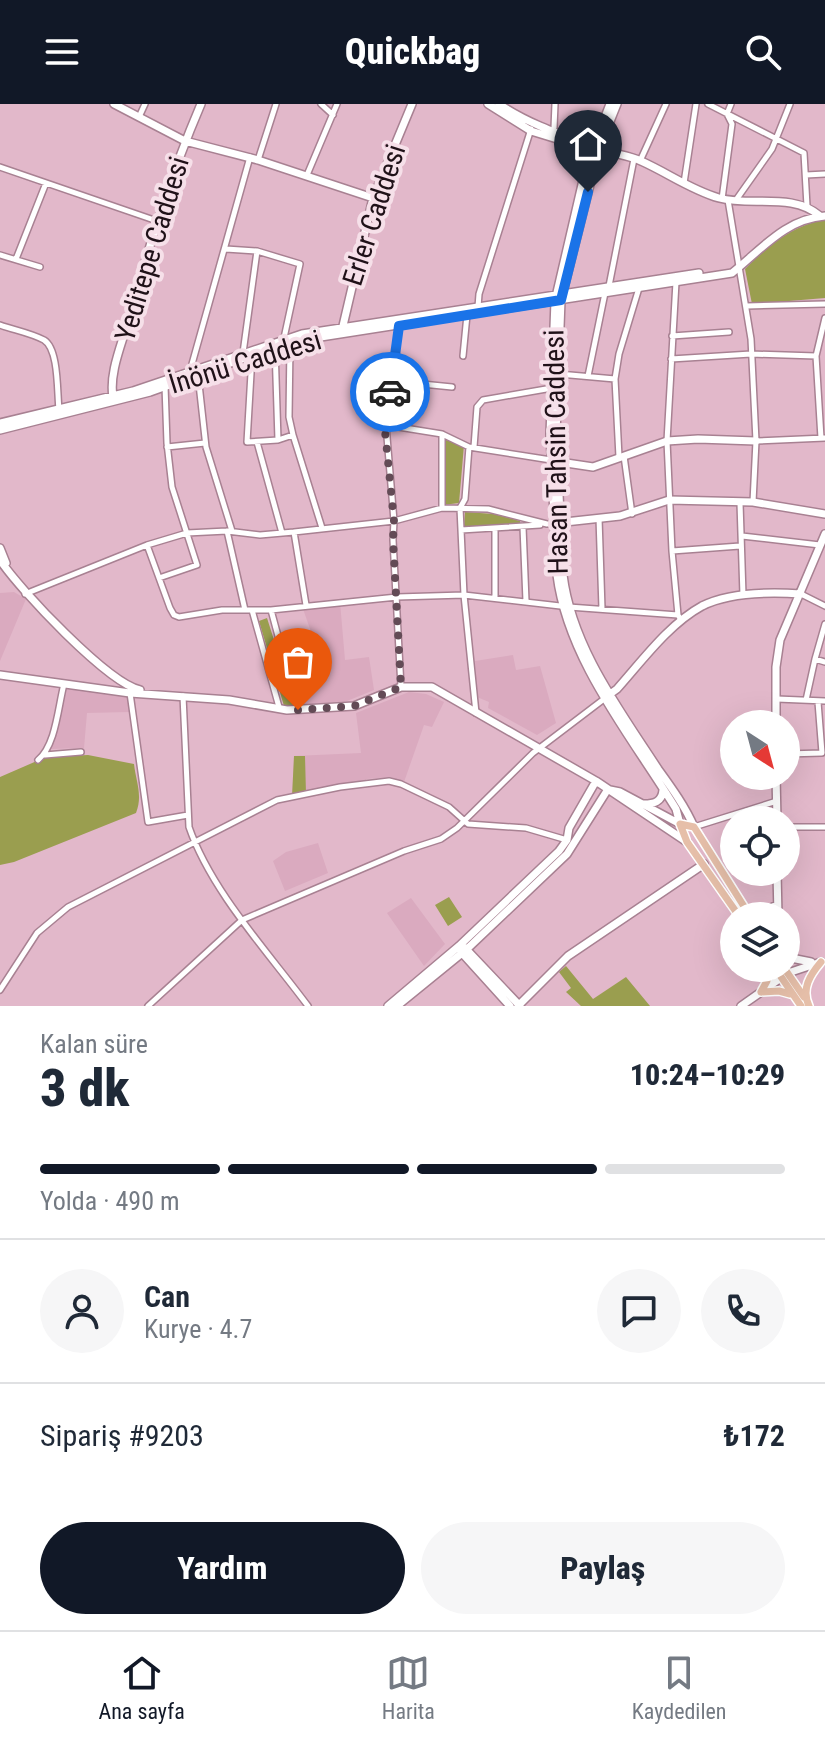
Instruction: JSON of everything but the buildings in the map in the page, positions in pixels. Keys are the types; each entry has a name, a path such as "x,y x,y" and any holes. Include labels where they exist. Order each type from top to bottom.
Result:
{"main road":[{"path":"680,824 694,827 744,902"},
{"path":"680,824 687,842 730,902"},
{"path":"809,1006 805,998 807,984 823,962"},
{"path":"761,992 766,982"},
{"path":"788,982 798,1002"},
{"path":"791,982 809,1006"},
{"path":"761,992 785,991 798,1002"}],"street":[{"path":"114,104 185,141 254,158 373,198"},
{"path":"139,118 145,104"},
{"name":"Yeditepe Caddesi","path":"113,397 117,361 157,221 201,104"},
{"path":"276,104 254,158 192,364 196,373 205,443 248,610 279,707"},
{"path":"321,104 333,115"},
{"path":"307,175 337,104"},
{"name":"Erler Caddesi","path":"342,331 373,198 412,104"},
{"path":"488,104 532,128 637,160 728,200 782,201 807,206 822,216"},
{"path":"499,104 532,128"},
{"path":"554,128 555,104"},
{"name":"Hasan Tahsin Caddesi","path":"610,104 594,148 558,297 552,388 557,575 566,607 606,697 676,809 680,824"},
{"name":"Hasan Tahsin Caddesi","path":"594,148 617,104"},
{"path":"588,376 637,160 666,104"},
{"path":"684,183 696,104"},
{"path":"708,104 804,153 807,206"},
{"path":"731,104 727,114 732,124 728,200 747,306 751,354 756,441 753,502"},
{"path":"728,200 776,138 790,104"},
{"path":"478,307 479,294 532,128"},
{"path":"0,167 157,221"},
{"path":"806,175 825,174"},
{"path":"16,259 46,183"},
{"path":"607,290 732,273 773,237 795,223 822,216"},
{"path":"226,249 257,251 300,264 287,340 289,417 322,528"},
{"path":"257,251 248,353 247,442 278,440 293,435"},
{"path":"0,255 40,267"},
{"path":"0,423 17,422 134,394 287,340 478,307 738,268"},
{"path":"676,282 667,441 672,551 680,618"},
{"path":"632,514 621,456 615,379 619,354 639,287"},
{"path":"398,322 467,315 558,297"},
{"name":"Hasan Tahsin Caddesi","path":"554,461 559,374 558,297"},
{"path":"747,306 825,304"},
{"path":"463,356 467,315"},
{"path":"386,425 442,434 472,447 593,467 667,441 823,438 816,356 825,318"},
{"path":"398,322 386,425 394,521 401,687"},
{"path":"0,325 49,345 54,354 60,412"},
{"path":"672,336 729,332"},
{"name":"İnönü Caddesi","path":"248,353 275,347 287,340"},
{"path":"275,347 278,440"},
{"path":"671,359 751,354 816,356"},
{"path":"559,374 615,379"},
{"path":"816,378 825,379"},
{"path":"392,381 452,387"},
{"path":"159,578 197,565 172,487 165,384"},
{"path":"476,714 464,595 460,508 465,499 477,407 483,400 552,388"},
{"name":"İnönü Caddesi","path":"88,406 134,394"},
{"path":"0,430 17,422"},
{"path":"442,434 442,508"},
{"path":"257,442 282,533"},
{"path":"167,447 205,443"},
{"path":"461,530 523,527 632,514 669,500 753,502 825,514"},
{"path":"740,503 743,595"},
{"path":"25,594 147,545 187,533 230,531 260,535 294,532 394,521 442,508 488,509 554,523"},
{"path":"599,518 602,610"},
{"path":"523,527 526,601"},
{"path":"495,528 495,597"},
{"path":"294,532 306,605"},
{"path":"777,710 776,667 780,640 825,534"},
{"path":"742,536 821,545"},
{"path":"147,545 174,615 179,617 222,610 271,610 397,597 464,595 680,618"},
{"path":"672,551 740,546"},
{"path":"0,548 13,580"},
{"path":"0,560 25,594 101,665 130,687 298,710 354,706 401,687 432,687 596,781 687,842"},
{"path":"148,1006 242,920 404,851 441,839 539,749 606,697 680,618 704,605 743,595 801,594 825,606"},
{"path":"271,610 298,710"},
{"path":"806,700 825,624"},
{"path":"815,659 825,662"},
{"path":"101,665 111,680 101,689"},
{"path":"0,675 130,693 162,693"},
{"path":"45,755 64,684"},
{"path":"130,693 148,822 188,815"},
{"path":"183,696 188,815 194,844 242,920 308,1006"},
{"path":"606,697 694,827 777,801"},
{"path":"777,699 822,701 824,753 800,754"},
{"path":"38,760 45,755 81,752"},
{"path":"0,990 25,948 51,919 68,907 277,800 376,781 401,784 449,807 472,824 526,828 571,842"},
{"path":"571,842 569,828 596,781"},
{"path":"642,804 655,803 662,797 663,788"},
{"path":"608,789 620,792 680,824"},
{"path":"397,1006 463,949 571,842 608,789"},
{"path":"777,790 777,806"},
{"path":"800,827 825,827"},
{"path":"463,949 517,1006 568,956 704,864"},
{"path":"388,1006 463,949"},
{"path":"800,959 823,962"},
{"path":"800,968 823,962"},
{"path":"741,1006 773,982"}],"shaded area":[{"path":"14,592 26,599 0,661 0,593"},
{"path":"340,602 345,660 369,657 374,690 347,701 297,705 286,665 322,663 302,606"},
{"path":"513,655 516,670 540,666 556,723 537,735 488,708 489,702 477,697 475,661"},
{"path":"67,687 128,697 129,712 87,713 84,748 50,749"},
{"path":"409,692 426,694 444,702 432,727 424,725 404,782 391,777 366,779 367,783 292,797 294,756 361,753 356,713"},
{"path":"318,843 328,873 285,891 273,861 286,852"},
{"path":"411,898 445,944 424,966 387,913"}],"green space":[{"path":"825,219 825,298 752,304 745,269 781,238"},
{"path":"446,440 464,445 459,503 443,505"},
{"path":"465,512 494,514 520,521 520,524 464,527"},
{"path":"267,618 295,706 284,706 259,621"},
{"path":"88,755 134,764 139,794 136,813 0,865 0,777 46,757"},
{"path":"294,756 305,756 306,794 292,797"},
{"path":"449,897 462,917 448,926 435,905"},
{"path":"566,966 593,999 626,977 650,1006 581,1006 566,992 571,988 559,972"}],"way so far":[{"path":"298,710 354,706 401,687 394,521 385,431 390,392"}],"route":[{"path":"390,392 399,326 561,300 588,192"}]}
